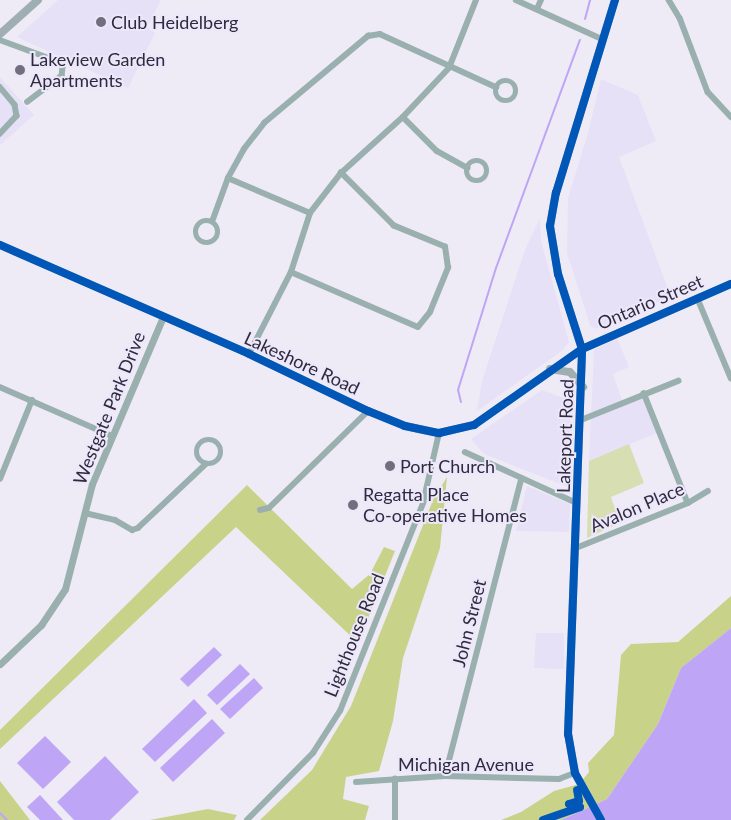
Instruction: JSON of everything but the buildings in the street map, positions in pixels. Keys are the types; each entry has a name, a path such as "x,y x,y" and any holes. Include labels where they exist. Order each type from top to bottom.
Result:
{"main road":[{"name":"Lakeport Road","path":"601,820 575,773 568,734 583,387 582,349 554,256 551,219 602,39 615,0"},
{"path":"0,34 35,1"},
{"name":"Lakeshore Road","path":"0,245 249,354 368,411 405,426 439,433 474,425 550,369 582,349"},
{"name":"Ontario Street","path":"582,349 731,284"},
{"path":"550,369 570,372 583,387"}],"street":[{"path":"249,354 291,272 310,213 341,173 403,117 449,68 476,0"},
{"path":"516,0 602,39"},
{"path":"537,9 541,0"},
{"path":"669,0 680,18 708,92 731,116"},
{"path":"212,222 228,178 264,123 368,36 380,34 449,68 496,87"},
{"path":"0,40 57,61 63,67 62,76 28,102"},
{"path":"0,87 15,105 18,116 0,134"},
{"path":"403,117 437,151 468,168"},
{"path":"291,272 418,327 430,312 448,268 445,247 394,226 341,173"},
{"path":"228,178 310,213"},
{"path":"204,221 212,222 217,226 217,237 209,244 202,242 197,237 198,226 204,221"},
{"path":"698,299 731,378"},
{"name":"Westgate Park Drive","path":"0,664 42,625 62,595 92,484 163,317"},
{"path":"581,420 644,392 678,381"},
{"path":"0,387 112,436"},
{"path":"644,392 688,503"},
{"path":"0,479 32,400"},
{"path":"260,510 269,508 368,411"},
{"name":"Lighthouse Road","path":"247,820 312,753 340,711 424,503 439,433"},
{"path":"85,513 115,520 132,530 138,528 206,464 216,462 220,455 220,448 211,441 203,442 197,452 206,464"},
{"path":"465,452 577,503"},
{"name":"John Street","path":"445,776 522,478"},
{"name":"Avalon Place","path":"576,548 688,503 708,491"},
{"name":"Michigan Avenue","path":"356,782 445,776 559,779 575,773"},
{"path":"395,779 395,820"}],"shaded area":[{"path":"58,0 161,0 147,28 155,33 128,88 17,37"},
{"path":"0,77 34,115 0,145"},
{"path":"601,79 638,95 656,141 619,157 671,297 595,329 590,325 567,253 568,198 588,133"},
{"path":"540,218 541,241 569,342 563,350 477,411 482,381 525,250"},
{"path":"617,338 629,367 613,374 623,403 642,396 657,433 589,461 594,350"},
{"path":"542,390 571,401 568,487 484,454 471,439"},
{"path":"527,486 570,504 569,532 516,531"},
{"path":"731,628 731,820 561,820 607,799 658,724 681,668"},
{"path":"536,633 564,633 564,669 534,668"},
{"path":"214,647 222,655 188,687 180,679"},
{"path":"240,664 250,674 217,705 207,695"},
{"path":"254,678 263,688 230,719 220,709"},
{"path":"194,699 207,713 155,762 142,749"},
{"path":"212,719 225,733 173,782 160,768"},
{"path":"45,736 71,762 43,789 17,763"},
{"path":"105,756 139,792 110,820 74,820 57,802"},
{"path":"40,795 63,820 40,820 27,807"}],"green space":[{"path":"629,444 644,483 611,497 620,523 587,538 589,461"},
{"path":"447,477 440,548 403,658 393,721 379,771 346,777 343,799 369,806 365,820 260,820 312,770 351,706 433,500"},
{"path":"247,485 352,589 370,574 384,547 395,551 358,643 236,527 0,749 0,730"},
{"path":"731,596 731,628 681,668 658,724 607,799 561,820 501,820 521,812 554,791 579,784 589,772 588,763 614,735 621,655 631,644 678,642"},
{"path":"0,781 30,820 0,820"},
{"path":"208,809 237,815 234,820 150,820"}],"waterway":[{"path":"585,19 590,0"},
{"path":"461,402 458,390 496,268 580,40"},
{"path":"0,813 7,820"}],"cycle path":[{"path":"601,820 575,773 568,734 582,349 558,274 550,226 556,193 615,0"},
{"path":"0,245 249,354 368,411 405,426 439,433 474,425 582,349 731,284"},
{"path":"543,820 580,807 569,804 579,801 577,790"}],"place":[{"name":"Club Heidelberg","path":"101,22"},
{"name":"Lakeview Garden Apartments","path":"20,70"},
{"name":"Port Church","path":"390,466"},
{"name":"Regatta Place Co-operative Homes","path":"353,505"}]}
